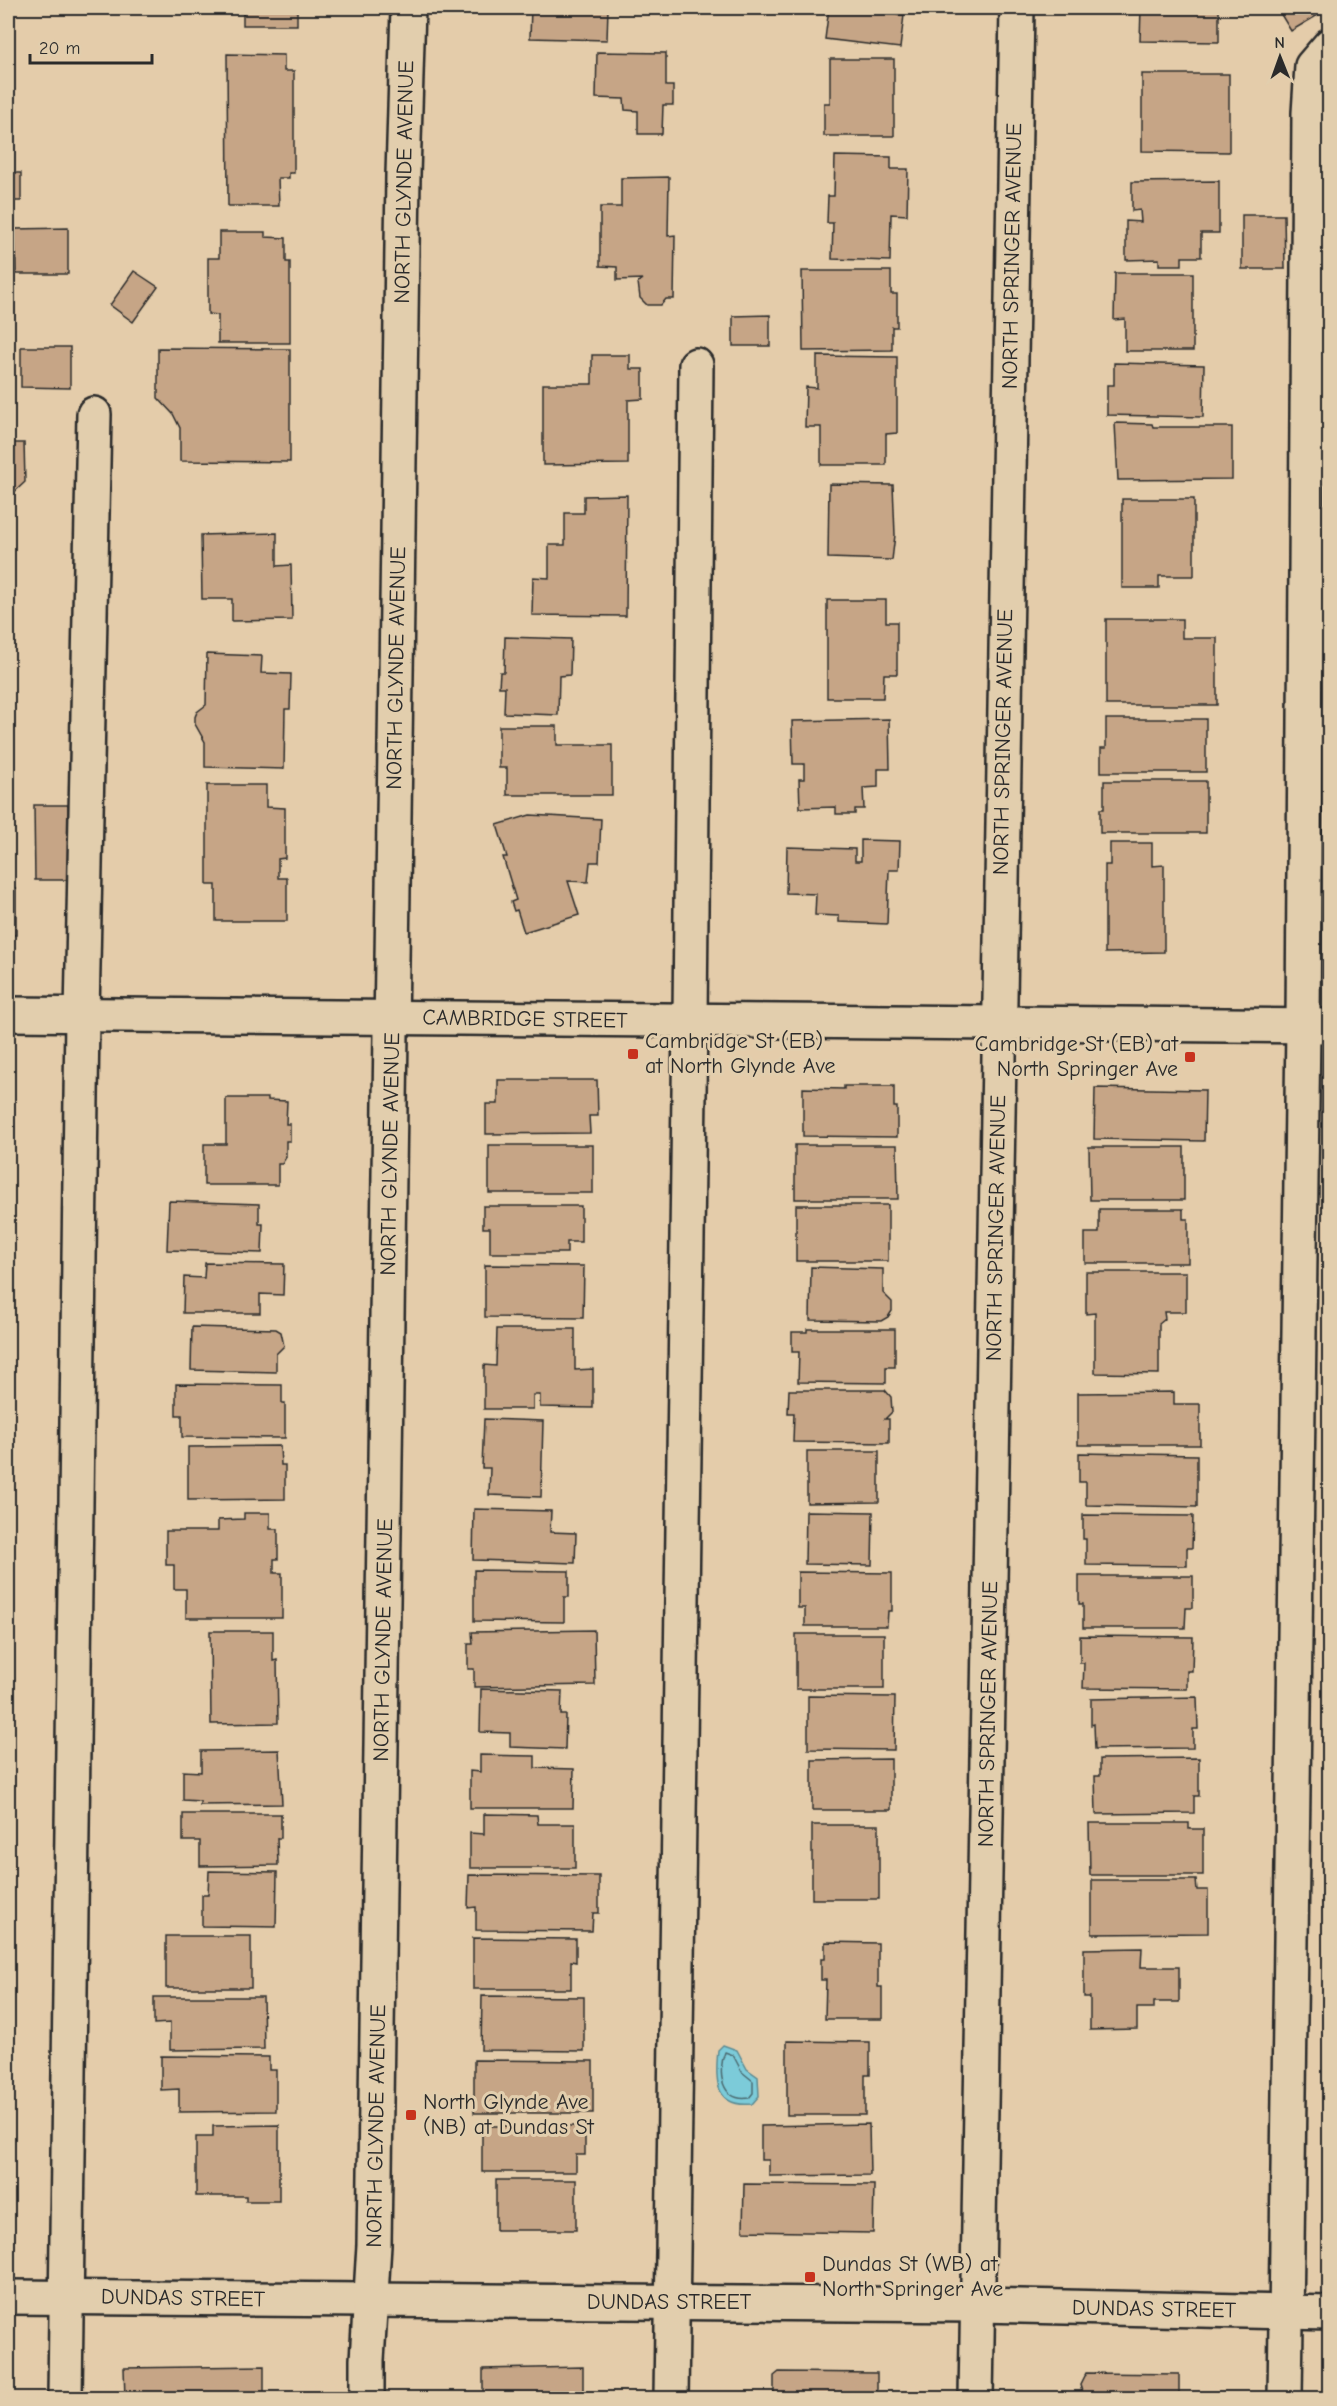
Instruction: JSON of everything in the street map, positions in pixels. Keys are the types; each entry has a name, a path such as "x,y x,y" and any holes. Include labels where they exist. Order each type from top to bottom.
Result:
{"street":[{"name":"NORTH GLYNDE AVENUE","path":"367,2398 374,2245 402,198 408,8"},
{"name":"NORTH SPRINGER AVENUE","path":"976,2398 1017,8"},
{"path":"1285,2398 1316,1026 1309,113 1312,66 1329,45"},
{"path":"670,2398 690,1020 696,365"},
{"path":"65,2398 82,1015 94,414"},
{"name":"CAMBRIDGE STREET","path":"8,1014 1316,1026"},
{"name":"DUNDAS STREET","path":"8,2297 978,2305 1329,2313"}],"water":[{"path":"723,2045 737,2050 747,2069 758,2077 759,2096 752,2104 730,2101 720,2089 717,2081 717,2061 718,2050"}],"building":[{"path":"243,8 297,8 297,25 243,25"},
{"path":"531,8 608,8 607,40 530,38"},
{"path":"829,8 892,8 891,14 904,15 900,48 825,39"},
{"path":"1141,8 1219,8 1219,42 1140,41"},
{"path":"1277,8 1327,8 1328,9 1291,31"},
{"path":"597,52 666,53 666,86 673,86 673,105 663,105 662,134 638,134 638,111 625,110 624,99 596,98"},
{"path":"227,54 284,55 284,71 294,71 294,173 289,173 289,178 278,178 279,206 228,206"},
{"path":"830,59 894,59 894,136 824,136 824,103 830,103"},
{"path":"1142,74 1229,74 1229,152 1142,151"},
{"path":"8,121 11,121 11,173 21,173 21,201 8,201"},
{"path":"835,156 891,157 891,169 908,169 907,215 891,214 890,261 832,259 833,223 827,223 828,196 834,196"},
{"path":"669,177 668,236 675,235 674,299 666,299 661,305 647,305 640,298 638,282 643,279 617,280 617,267 600,266 600,207 621,207 621,178"},
{"path":"1219,181 1219,233 1201,233 1201,257 1182,257 1182,265 1159,265 1159,259 1126,260 1126,221 1141,222 1140,210 1132,211 1132,182"},
{"path":"1242,215 1284,215 1285,269 1242,269"},
{"path":"68,228 68,274 16,274 15,229"},
{"path":"219,232 265,232 265,237 286,238 286,262 290,262 290,343 218,343 218,315 208,314 208,258 219,258"},
{"path":"134,271 158,287 133,322 110,305"},
{"path":"802,271 891,271 891,294 897,294 897,327 892,327 892,350 803,351"},
{"path":"1115,273 1193,273 1193,351 1125,351 1125,319 1114,320"},
{"path":"770,315 770,346 733,346 733,316"},
{"path":"21,347 70,347 70,388 21,387"},
{"path":"158,348 290,349 290,462 180,461 180,428 173,414 158,398"},
{"path":"592,355 630,355 630,369 643,369 643,399 628,400 628,464 543,465 543,384 592,384"},
{"path":"817,356 897,357 897,433 886,434 886,465 821,465 821,427 805,427 806,387 817,388"},
{"path":"1114,363 1204,365 1203,417 1107,415 1107,385 1114,385"},
{"path":"1115,423 1152,424 1153,427 1232,427 1232,479 1118,480"},
{"path":"8,443 24,443 25,482 8,498"},
{"path":"829,484 893,485 895,535 892,560 828,558"},
{"path":"627,495 626,616 532,615 533,577 549,578 549,545 565,545 565,513 584,513 584,496"},
{"path":"1122,499 1194,499 1194,576 1159,576 1159,588 1122,588"},
{"path":"277,533 277,566 291,565 292,620 232,621 232,599 202,599 201,535"},
{"path":"827,600 886,600 886,622 897,622 897,674 884,674 883,698 827,698"},
{"path":"1106,619 1182,619 1182,638 1217,638 1217,705 1106,705"},
{"path":"505,637 571,639 570,675 559,676 558,715 504,713 505,687 499,687 500,672 504,672"},
{"path":"207,654 262,656 261,673 291,674 290,709 285,709 284,769 205,767 205,742 195,724 195,717 197,712 206,705"},
{"path":"889,719 890,769 878,769 878,787 863,788 864,809 855,809 855,814 836,814 836,807 800,808 799,779 804,779 804,764 793,764 792,721"},
{"path":"1106,719 1206,719 1206,772 1101,772 1101,748 1106,748"},
{"path":"499,726 557,726 557,745 612,745 612,795 507,795 507,768 499,768"},
{"path":"1104,781 1206,781 1206,833 1100,833 1100,809 1104,809"},
{"path":"207,785 266,785 266,807 285,808 285,858 278,859 278,878 287,878 287,921 216,921 216,885 207,885"},
{"path":"34,805 68,805 69,880 35,880"},
{"path":"530,815 601,819 599,862 590,862 588,882 568,881 579,915 524,932 517,910 514,911 511,902 516,900 503,857 507,857 497,825"},
{"path":"861,840 900,841 899,870 889,870 887,924 839,922 839,916 815,915 816,894 786,893 787,847 855,849 855,861 861,861"},
{"path":"1110,843 1152,843 1152,866 1164,865 1164,952 1105,953 1105,865 1110,865"},
{"path":"8,888 16,888 16,935 8,935"},
{"path":"498,1080 597,1080 598,1116 589,1116 590,1133 486,1134 486,1104 498,1104"},
{"path":"844,1086 894,1086 897,1137 803,1136 803,1088 844,1089"},
{"path":"1095,1088 1205,1090 1204,1141 1094,1139"},
{"path":"226,1098 268,1098 268,1100 287,1101 286,1124 290,1124 290,1141 286,1141 286,1157 282,1164 278,1164 278,1185 204,1185 204,1144 226,1144"},
{"path":"489,1145 593,1145 593,1193 489,1193"},
{"path":"795,1145 897,1145 898,1199 795,1199"},
{"path":"1089,1147 1184,1147 1184,1200 1090,1200"},
{"path":"169,1201 259,1204 259,1224 263,1224 262,1253 167,1250"},
{"path":"796,1205 888,1205 888,1261 796,1261"},
{"path":"483,1206 581,1206 581,1242 567,1242 567,1253 490,1253 490,1228 483,1228"},
{"path":"1099,1209 1183,1209 1183,1219 1188,1219 1188,1263 1085,1263 1085,1233 1099,1233"},
{"path":"205,1263 284,1264 283,1295 260,1294 260,1313 183,1313 184,1277 204,1278"},
{"path":"485,1265 584,1266 583,1318 485,1317"},
{"path":"811,1267 883,1269 883,1293 892,1302 892,1311 881,1321 810,1320"},
{"path":"1086,1272 1186,1272 1186,1312 1164,1312 1165,1319 1159,1324 1159,1374 1095,1373 1095,1313 1086,1314"},
{"path":"192,1327 276,1329 281,1332 284,1346 276,1354 276,1372 191,1370"},
{"path":"497,1329 575,1329 575,1370 593,1369 593,1408 540,1407 540,1395 533,1395 533,1409 484,1409 484,1365 496,1366"},
{"path":"807,1329 895,1329 895,1367 886,1367 886,1383 798,1382 799,1352 792,1352 792,1332 807,1332"},
{"path":"176,1384 282,1385 282,1403 285,1403 285,1438 182,1437 182,1415 176,1415"},
{"path":"789,1390 885,1390 891,1397 892,1412 885,1419 889,1419 889,1443 793,1442 794,1413 788,1413"},
{"path":"1174,1392 1174,1404 1200,1404 1200,1445 1078,1445 1078,1393"},
{"path":"484,1419 543,1421 541,1497 489,1495 490,1468 482,1468"},
{"path":"280,1446 281,1465 285,1465 285,1499 188,1500 188,1447"},
{"path":"807,1451 879,1451 879,1502 807,1503"},
{"path":"1079,1453 1197,1455 1197,1507 1086,1505 1086,1482 1079,1482"},
{"path":"474,1509 551,1511 550,1532 576,1533 575,1563 473,1560"},
{"path":"806,1511 873,1512 872,1565 805,1564"},
{"path":"244,1513 270,1513 270,1529 278,1529 278,1559 274,1559 274,1573 282,1573 282,1618 186,1618 186,1589 174,1589 174,1565 166,1565 166,1531 218,1531 218,1520 244,1519"},
{"path":"1083,1515 1193,1516 1192,1548 1187,1548 1187,1566 1086,1565"},
{"path":"474,1570 569,1571 569,1597 564,1597 564,1622 474,1621"},
{"path":"798,1572 892,1573 892,1611 888,1611 887,1626 805,1626 805,1608 798,1608"},
{"path":"1079,1576 1193,1576 1193,1608 1186,1608 1185,1628 1083,1628 1083,1604 1079,1604"},
{"path":"594,1630 595,1685 474,1687 474,1669 468,1669 468,1644 473,1644 472,1632"},
{"path":"210,1631 273,1631 273,1661 277,1660 278,1723 211,1724"},
{"path":"796,1634 884,1634 884,1689 796,1689"},
{"path":"1080,1636 1193,1637 1192,1671 1187,1671 1187,1689 1083,1688 1084,1663 1080,1663"},
{"path":"481,1689 562,1691 561,1715 566,1715 565,1749 510,1747 510,1733 480,1732"},
{"path":"808,1696 895,1697 894,1750 808,1749"},
{"path":"1197,1697 1198,1729 1193,1729 1193,1748 1095,1749 1094,1724 1091,1725 1091,1699"},
{"path":"279,1750 282,1804 200,1805 200,1801 183,1800 183,1771 201,1772 201,1751"},
{"path":"480,1755 535,1756 535,1768 574,1769 573,1808 470,1808 470,1771 480,1772"},
{"path":"1199,1758 1199,1796 1194,1796 1194,1813 1096,1814 1095,1776 1100,1776 1100,1759"},
{"path":"891,1759 891,1810 812,1810 812,1760"},
{"path":"183,1814 281,1814 281,1838 277,1838 278,1865 200,1866 200,1841 183,1841"},
{"path":"484,1814 537,1815 538,1824 575,1824 575,1868 470,1868 470,1833 484,1834"},
{"path":"1089,1823 1189,1823 1189,1829 1203,1829 1203,1875 1090,1875"},
{"path":"812,1825 879,1825 879,1899 812,1899"},
{"path":"209,1871 277,1872 276,1927 202,1926 202,1895 208,1895"},
{"path":"469,1875 599,1876 599,1913 593,1913 592,1931 476,1930 476,1907 468,1908"},
{"path":"1092,1880 1196,1880 1197,1890 1208,1890 1208,1933 1092,1934"},
{"path":"166,1936 251,1936 251,1988 166,1988"},
{"path":"473,1938 576,1939 576,1962 571,1961 571,1989 473,1989"},
{"path":"825,1942 878,1943 878,1987 882,1987 882,2019 825,2019 826,1980 821,1980 821,1959 825,1959"},
{"path":"1142,1948 1141,1967 1179,1967 1179,2002 1154,2002 1154,2008 1137,2008 1137,2029 1090,2030 1090,1997 1084,1997 1084,1949"},
{"path":"482,1996 584,1997 584,2051 481,2050"},
{"path":"154,1997 263,1997 264,2049 170,2050 170,2023 154,2024"},
{"path":"787,2041 870,2042 870,2075 865,2075 865,2115 787,2115"},
{"path":"161,2056 269,2057 269,2070 276,2070 276,2111 179,2112 179,2089 161,2090"},
{"path":"474,2060 593,2061 593,2113 474,2113"},
{"path":"869,2124 870,2175 769,2176 769,2160 761,2160 761,2126"},
{"path":"279,2125 279,2201 246,2201 246,2196 196,2196 196,2137 213,2137 213,2126"},
{"path":"482,2126 585,2126 585,2155 576,2155 576,2172 482,2172"},
{"path":"496,2180 576,2180 576,2230 496,2230"},
{"path":"744,2184 874,2185 873,2233 743,2231"},
{"path":"264,2366 264,2398 125,2398 124,2368"},
{"path":"583,2367 583,2398 483,2398 483,2369"},
{"path":"779,2372 877,2373 877,2398 777,2398 774,2394 774,2376"},
{"path":"1086,2373 1179,2374 1179,2398 1084,2398 1080,2385"}],"place":[{"name":"Cambridge St (EB) at North Glynde Ave","path":"633,1054"},
{"name":"Cambridge St (EB) at North Springer Ave","path":"1190,1057"},
{"name":"North Glynde Ave (NB) at Dundas St","path":"411,2115"},
{"name":"Dundas St (WB) at North Springer Ave","path":"810,2277"}]}
